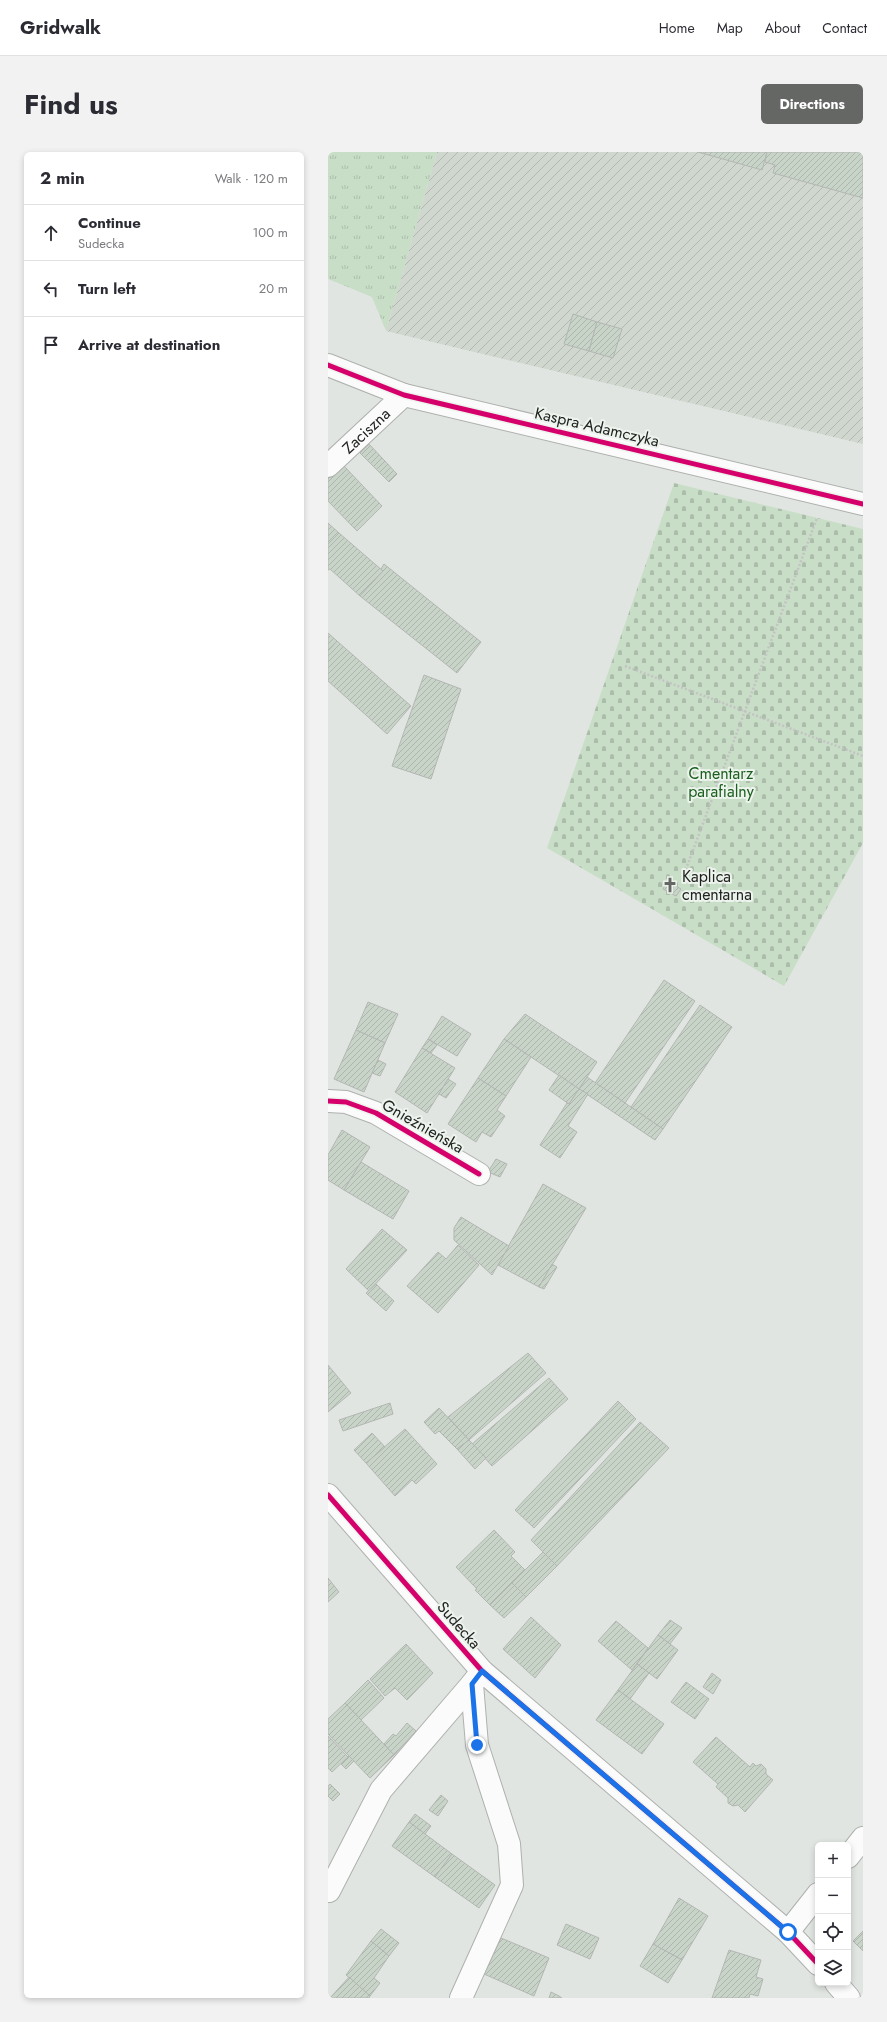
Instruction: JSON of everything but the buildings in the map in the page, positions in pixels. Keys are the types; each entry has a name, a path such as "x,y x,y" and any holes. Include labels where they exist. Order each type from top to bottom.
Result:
{"street":[{"name":"Kaspra Adamczyka","path":"328,365 404,395 863,504"},
{"name":"Zaciszna","path":"328,466 404,395"},
{"name":"Gnieźnieńska","path":"328,1101 346,1102 376,1113 479,1174"},
{"name":"Sudecka","path":"328,1495 477,1677 788,1932 815,1961"},
{"path":"329,1891 382,1790 477,1677"},
{"path":"461,1998 512,1885 510,1844 477,1745 477,1677"},
{"path":"851,1853 863,1838"},
{"path":"788,1932 815,1898"},
{"path":"839,1986 849,1998"}],"path":[{"path":"683,877 826,495"},
{"path":"625,666 863,756"}],"shaded area":[{"path":"437,152 863,152 863,444 386,331"}],"green space":[{"path":"328,152 437,152 386,331 372,297 328,279"},
{"name":"Cmentarz parafialny","path":"674,483 863,529 863,843 784,986 547,848"}],"cycle path":[{"path":"328,365 404,395 863,504"},
{"path":"328,1101 346,1102 376,1113 479,1174"},
{"path":"328,1495 482,1671 788,1932 815,1961"}],"place":[{"name":"Kaplica cmentarna","path":"670,885"}],"route":[{"path":"477,1745 472,1684 482,1671 788,1932"}]}
